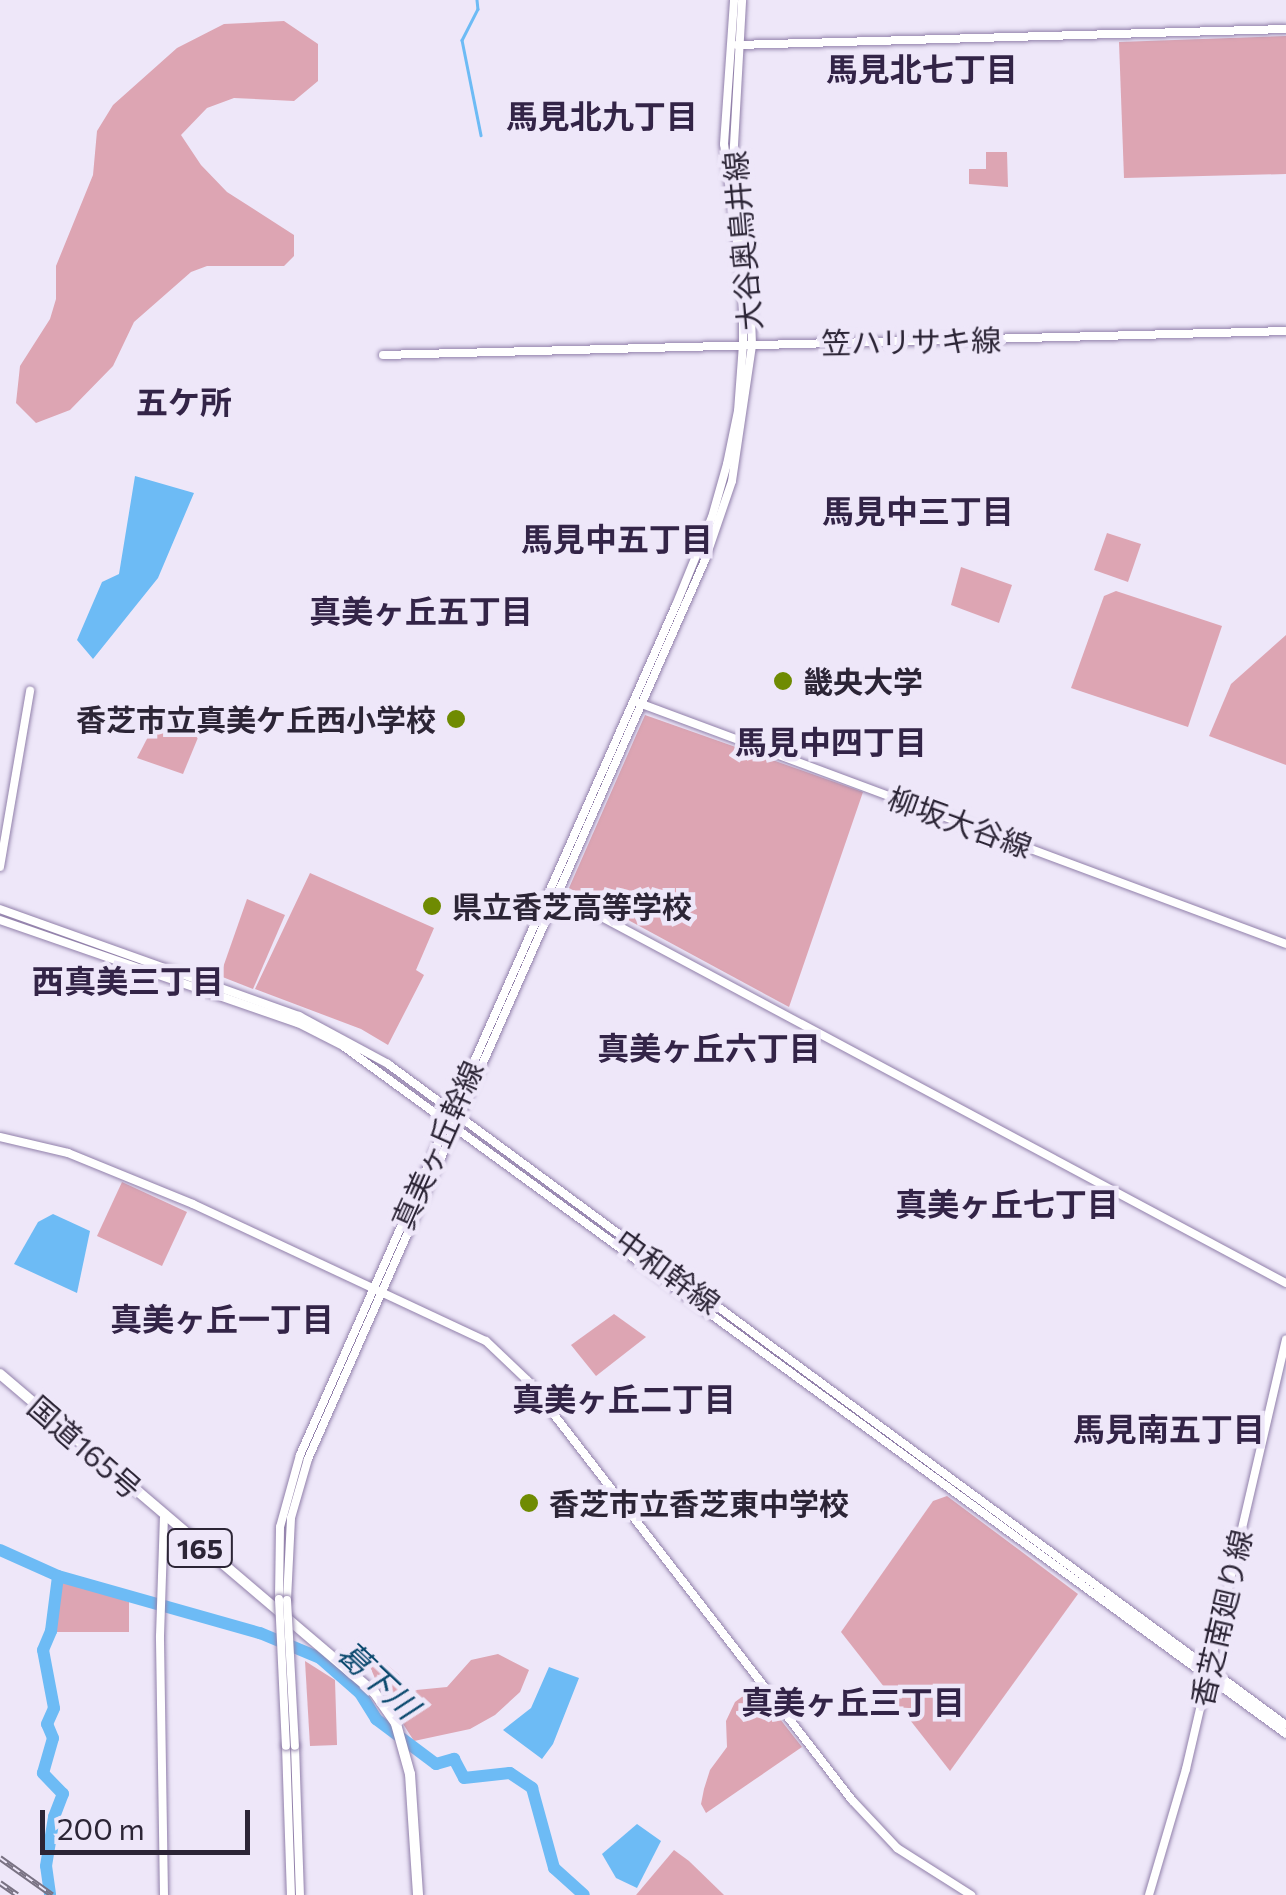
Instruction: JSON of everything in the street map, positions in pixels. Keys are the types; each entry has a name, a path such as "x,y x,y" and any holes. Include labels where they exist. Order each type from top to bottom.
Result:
{"highway":[{"name":"国道165号","path":"0,1374 164,1518 355,1672 396,1724 401,1738 415,1803 418,1895"}],"street":[{"path":"734,0 736,45"},
{"path":"736,45 742,0"},
{"path":"736,45 1286,29"},
{"name":"大谷奥鳥井線","path":"637,702 727,497 747,402 748,345 724,144 736,45"},
{"name":"笠ハリサキ線","path":"383,355 1286,331"},
{"path":"0,868 30,691"},
{"name":"真美ヶ丘幹線","path":"291,1746 283,1600 288,1538 302,1475 377,1289 637,702"},
{"name":"柳坂大谷線","path":"637,702 1286,944"},
{"path":"553,891 1286,1282"},
{"name":"中和幹線","path":"0,909 299,1016 343,1036 456,1111 1286,1734"},
{"name":"中和幹線","path":"0,920 298,1023 343,1046 1286,1725"},
{"path":"0,1137 80,1157 476,1334 508,1359 852,1800 897,1848 971,1895"},
{"name":"香芝南廻り線","path":"1149,1895 1186,1769 1286,1338"},
{"path":"164,1518 164,1895"},
{"path":"291,1746 291,1895"},
{"path":"291,1746 300,1895"}],"shaded area":[{"path":"284,21 318,44 318,81 294,101 234,98 207,108 181,135 201,165 227,192 294,235 294,256 284,266 207,266 191,272 134,322 113,366 70,410 36,423 16,403 20,366 50,319 56,299 56,266 93,175 97,131 113,105 177,48 224,24"},
{"path":"1286,36 1286,174 1124,178 1119,42"},
{"path":"986,152 1007,152 1008,187 969,184 969,169 986,169"},
{"path":"1107,533 1141,544 1128,582 1094,570"},
{"path":"961,567 1012,585 999,623 951,605"},
{"path":"1116,591 1222,626 1188,727 1071,688 1104,596"},
{"path":"1286,635 1286,765 1209,736 1231,684"},
{"path":"645,715 863,792 789,1007 569,888"},
{"path":"204,723 183,774 137,758 150,733"},
{"path":"310,873 434,928 416,970 424,975 388,1045 361,1029 255,989"},
{"path":"247,899 285,915 253,989 220,976"},
{"path":"122,1182 187,1212 162,1266 97,1236"},
{"path":"614,1314 646,1337 596,1376 571,1345"},
{"path":"947,1496 1078,1594 950,1771 841,1632 933,1501"},
{"path":"61,1579 129,1602 129,1632 53,1632"},
{"path":"374,1653 399,1675 406,1691 447,1687 471,1660 498,1654 529,1670 520,1692 495,1715 470,1729 414,1741 377,1683 368,1662"},
{"path":"305,1661 335,1680 337,1745 310,1746"},
{"path":"755,1687 802,1747 706,1813 701,1804 704,1789 710,1770 727,1747 726,1721 735,1702"},
{"path":"674,1850 689,1861 724,1895 636,1895"}],"water":[{"path":"135,476 194,493 158,578 93,659 77,640 102,582 119,574"},
{"path":"53,1214 90,1231 77,1293 14,1264 38,1222"},
{"path":"549,1667 579,1678 553,1744 542,1759 503,1730 531,1708"},
{"path":"637,1824 661,1841 637,1888 616,1878 602,1854"}],"waterway":[{"path":"477,0 478,9 462,40 481,135"},
{"name":"葛下川","path":"0,1550 58,1576 260,1633 320,1658 360,1693 376,1719 436,1764 454,1759 464,1778 510,1773 532,1788 554,1868 584,1895"},
{"path":"50,1894 46,1866 54,1817 63,1794 43,1773 53,1738 47,1724 54,1708 43,1650 51,1631 58,1576"}],"railway":[{"path":"0,1858 52,1895"},
{"path":"0,1883 17,1895"}],"place":[{"name":"畿央大学","path":"783,681"},
{"name":"香芝市立真美ケ丘西小学校","path":"456,719"},
{"name":"県立香芝高等学校","path":"432,906"},
{"name":"香芝市立香芝東中学校","path":"529,1503"}],"district":[{"name":"馬見北七丁目","path":"922,68"},
{"name":"馬見北九丁目","path":"602,115"},
{"name":"五ケ所","path":"184,401"},
{"name":"馬見中三丁目","path":"918,510"},
{"name":"馬見中五丁目","path":"617,538"},
{"name":"真美ヶ丘五丁目","path":"421,610"},
{"name":"馬見中四丁目","path":"831,741"},
{"name":"西真美三丁目","path":"128,980"},
{"name":"真美ヶ丘六丁目","path":"709,1047"},
{"name":"真美ヶ丘七丁目","path":"1007,1203"},
{"name":"真美ヶ丘一丁目","path":"222,1318"},
{"name":"真美ヶ丘二丁目","path":"624,1398"},
{"name":"馬見南五丁目","path":"1169,1428"},
{"name":"真美ヶ丘三丁目","path":"853,1701"}]}
